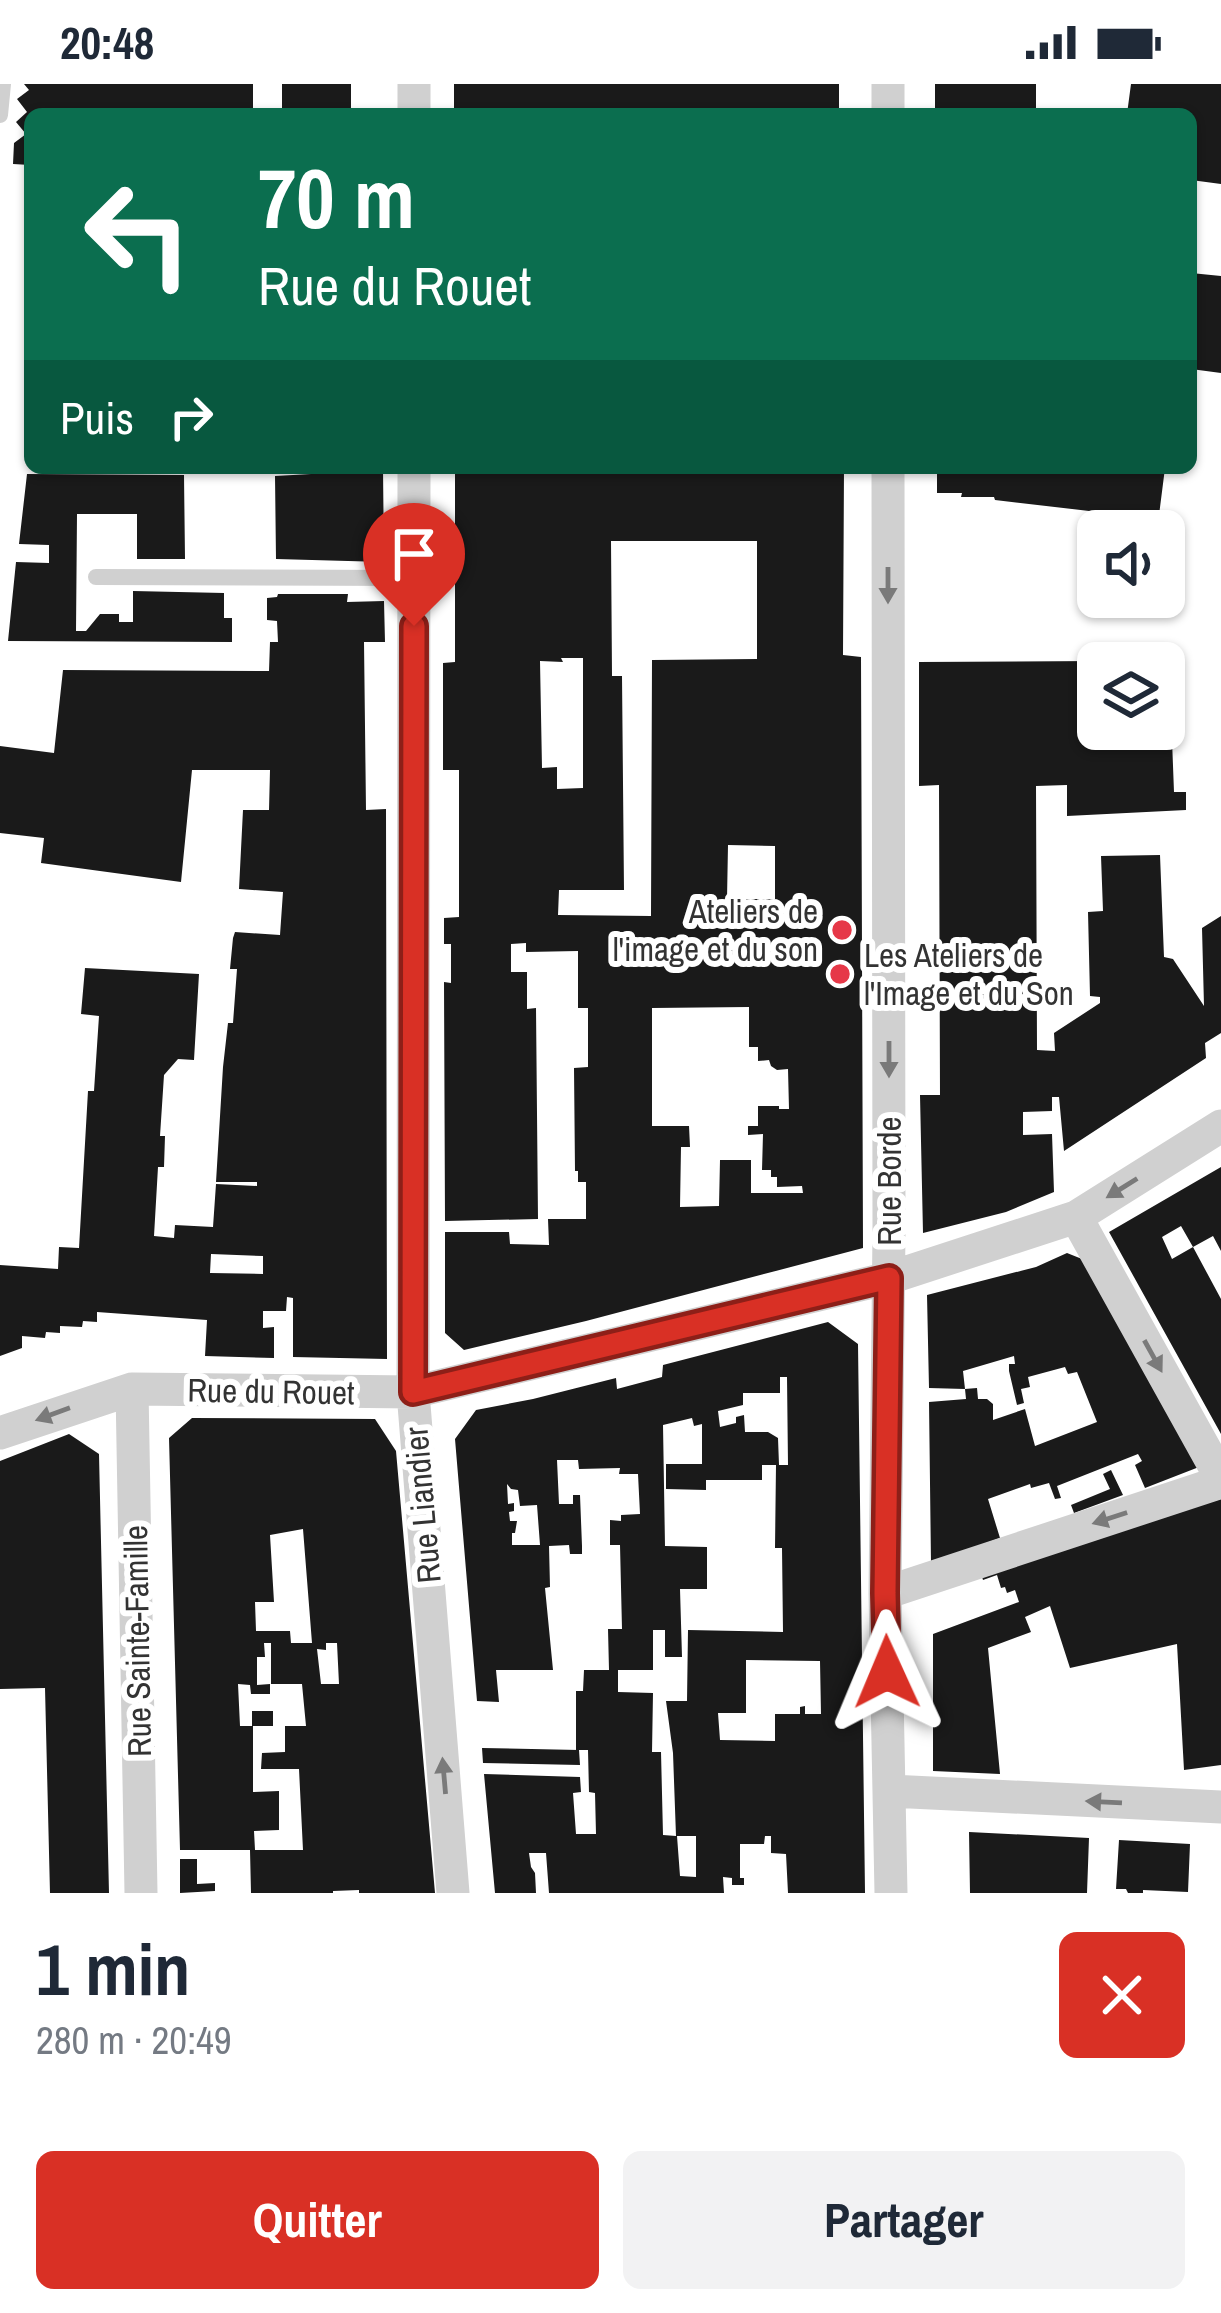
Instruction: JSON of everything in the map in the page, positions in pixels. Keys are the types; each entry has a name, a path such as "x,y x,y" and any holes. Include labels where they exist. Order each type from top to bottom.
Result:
{"street":[{"name":"Rue Liandier","path":"414,474 413,1392 453,1893"},
{"name":"Rue Borde","path":"888,474 885,1593 891,1893"},
{"name":"Rue du Rouet","path":"0,1433 132,1389 413,1392 889,1278 1076,1217 1221,1126"},
{"path":"885,1593 1221,1480 1076,1217"},
{"name":"Rue Sainte-Famille","path":"132,1389 141,1893"},
{"path":"890,1791 1221,1808"}],"lane":[{"path":"0,115 3,84"},
{"path":"96,577 414,578"}],"building":[{"path":"24,84 253,84 253,108 24,108 17,99 29,90"},
{"path":"282,84 351,84 351,108 282,108"},
{"path":"454,84 839,84 839,108 454,108"},
{"path":"935,84 1036,84 1036,108 935,108"},
{"path":"1131,84 1221,84 1221,184 1197,181 1197,108 1128,108"},
{"path":"24,136 24,165 13,164 14,143"},
{"path":"1197,274 1221,276 1221,373 1197,370"},
{"path":"27,474 184,475 185,559 137,559 137,514 77,514 76,631 86,631 100,614 119,614 119,622 133,622 133,591 224,593 224,618 232,618 232,642 8,641 16,562 49,563 49,545 19,544"},
{"path":"383,474 384,562 276,559 275,476"},
{"path":"455,474 844,474 843,655 861,657 863,1248 464,1350 445,1333 445,1232 509,1232 510,1244 549,1245 548,1219 586,1219 586,1182 578,1182 575,1171 574,1068 588,1067 588,1008 578,1008 578,951 526,952 526,943 511,944 511,972 527,972 527,1009 536,1008 538,1219 445,1221 444,982 451,983 451,944 444,944 444,918 459,917 459,770 443,770 443,663 455,662","holes":["611,541 757,541 757,659 652,660 651,916 558,915 559,890 624,890 622,676 612,676","561,658 583,658 583,788 557,789 557,767 542,768 540,661 563,662","728,845 775,846 775,899 727,899","749,1007 749,1047 758,1047 758,1061 769,1060 777,1070 788,1069 789,1109 758,1106 758,1126 748,1126 748,1135 763,1134 762,1170 771,1170 777,1187 802,1186 803,1193 751,1193 751,1160 720,1160 719,1206 680,1207 681,1147 690,1147 689,1126 652,1126 652,1008"]},
{"path":"937,474 1164,474 1160,510 1081,510 961,497 962,493 937,493"},
{"path":"348,594 347,602 384,601 385,642 364,642 366,810 386,809 387,1359 293,1357 293,1298 287,1297 286,1311 263,1311 263,1328 274,1327 274,1358 205,1356 207,1320 97,1312 97,1322 83,1321 82,1327 60,1326 60,1333 46,1332 45,1338 22,1336 22,1348 0,1356 0,1265 58,1269 59,1247 79,1248 88,1091 94,1091 99,1016 81,1014 85,968 199,974 194,1060 178,1059 164,1075 160,1136 165,1136 164,1167 158,1167 154,1236 174,1238 175,1225 213,1227 216,1184 257,1186 257,1182 216,1182 223,1067 228,1023 233,1023 237,969 230,969 235,932 280,935 283,892 239,889 243,810 269,810 270,770 192,770 181,882 41,863 44,838 0,833 0,746 54,753 63,670 269,671 270,642 278,642 277,621 267,620 267,598","holes":["211,1254 263,1256 263,1274 210,1273"]},
{"path":"1077,661 1077,750 1172,750 1174,792 1186,792 1186,810 1067,816 1067,785 1036,786 1037,1050 1055,1051 1054,1033 1100,1003 1100,997 1090,996 1088,912 1103,911 1101,856 1160,855 1164,957 1173,959 1204,1006 1202,928 1221,916 1221,1033 1205,1043 1206,1058 1064,1151 1059,1097 1052,1097 1052,1111 1023,1112 1023,1135 1052,1134 1054,1192 1006,1212 923,1233 920,1095 940,1095 939,785 919,786 919,662"},
{"path":"1221,1167 1221,1251 1213,1236 1193,1247 1221,1299 1221,1434 1109,1232","holes":["1181,1226 1193,1247 1172,1259 1162,1237"]},
{"path":"1067,1253 1087,1261 1199,1467 1145,1488 1135,1465 1142,1461 1138,1454 1057,1486 1061,1498 1055,1499 1049,1483 1031,1488 1030,1484 988,1499 1000,1538 931,1563 929,1402 966,1399 965,1389 929,1388 927,1295 1036,1267","holes":["1014,1356 1009,1371 1017,1405 1024,1403 1021,1389 1030,1387 1028,1377 1065,1367 1068,1374 1077,1372 1097,1422 1035,1446 1025,1409 993,1420 993,1404 978,1399 977,1388 965,1389 963,1371"]},
{"path":"828,1322 858,1344 865,1893 788,1893 786,1854 771,1853 771,1836 765,1836 764,1844 740,1844 744,1885 732,1885 732,1878 723,1877 724,1893 549,1893 546,1853 529,1853 536,1893 495,1893 484,1774 580,1777 581,1792 573,1793 576,1834 596,1834 588,1750 576,1750 576,1691 583,1691 584,1670 609,1670 608,1629 622,1629 620,1545 610,1545 610,1520 640,1514 638,1474 619,1474 620,1468 579,1469 578,1460 557,1460 559,1504 573,1504 573,1495 580,1495 582,1554 570,1554 569,1545 549,1546 550,1587 545,1588 553,1670 496,1670 499,1702 477,1701 455,1439 476,1410 616,1378 617,1389 662,1377 663,1365","holes":["780,1377 787,1377 788,1465 779,1465 778,1438 768,1432 745,1432 744,1415 720,1427 718,1411 743,1405 743,1393 780,1393","692,1418 694,1426 702,1424 702,1464 666,1464 666,1489 706,1490 706,1480 762,1480 762,1465 776,1465 775,1548 782,1548 783,1632 688,1630 687,1701 666,1701 676,1836 663,1835 661,1752 652,1752 653,1693 618,1692 618,1670 653,1670 653,1630 665,1630 665,1657 682,1657 680,1589 707,1589 707,1547 665,1546 663,1425","507,1484 518,1490 520,1506 537,1505 540,1545 512,1545 517,1521 510,1521 514,1503 508,1504","746,1660 820,1661 821,1714 805,1714 805,1706 800,1707 800,1714 775,1714 775,1741 720,1740 718,1713 746,1713","677,1836 696,1836 696,1877 680,1876"]},
{"path":"192,1418 375,1419 396,1451 435,1893 251,1893 250,1850 180,1850 169,1438","holes":["303,1529 312,1643 291,1643 290,1631 256,1631 255,1602 274,1602 270,1535","264,1643 271,1643 271,1684 302,1684 306,1726 285,1726 285,1752 262,1753 261,1769 299,1769 303,1850 255,1850 254,1831 279,1830 279,1791 253,1792 253,1726 273,1726 273,1711 252,1711 252,1726 240,1726 238,1684 250,1685 251,1694 270,1694 270,1684 257,1685 257,1657 265,1657","326,1643 337,1643 339,1684 321,1684 317,1649 326,1650"]},
{"path":"69,1434 99,1454 109,1893 50,1893 45,1688 0,1689 0,1461"},
{"path":"1111,1470 1123,1495 1074,1513 1071,1505 1110,1489 1103,1474"},
{"path":"1221,1499 1221,1765 1184,1770 1177,1644 1070,1668 1050,1606 1025,1617 1031,1632 988,1648 1000,1774 933,1771 933,1634 1019,1602 1015,1590 1007,1593 1001,1588 997,1575 983,1580 980,1571"},
{"path":"482,1748 579,1750 580,1765 483,1763"},
{"path":"969,1832 1089,1838 1087,1893 970,1893"},
{"path":"1119,1840 1190,1844 1188,1892 1116,1889"},
{"path":"180,1859 197,1859 197,1884 215,1883 215,1891 180,1893"}],"place":[{"name":"Ateliers de l'image et du son","path":"842,930"},
{"name":"Les Ateliers de l'Image et du Son","path":"840,974"}],"route":[{"path":"414,626 413,1392 889,1278 887,1672"}]}
